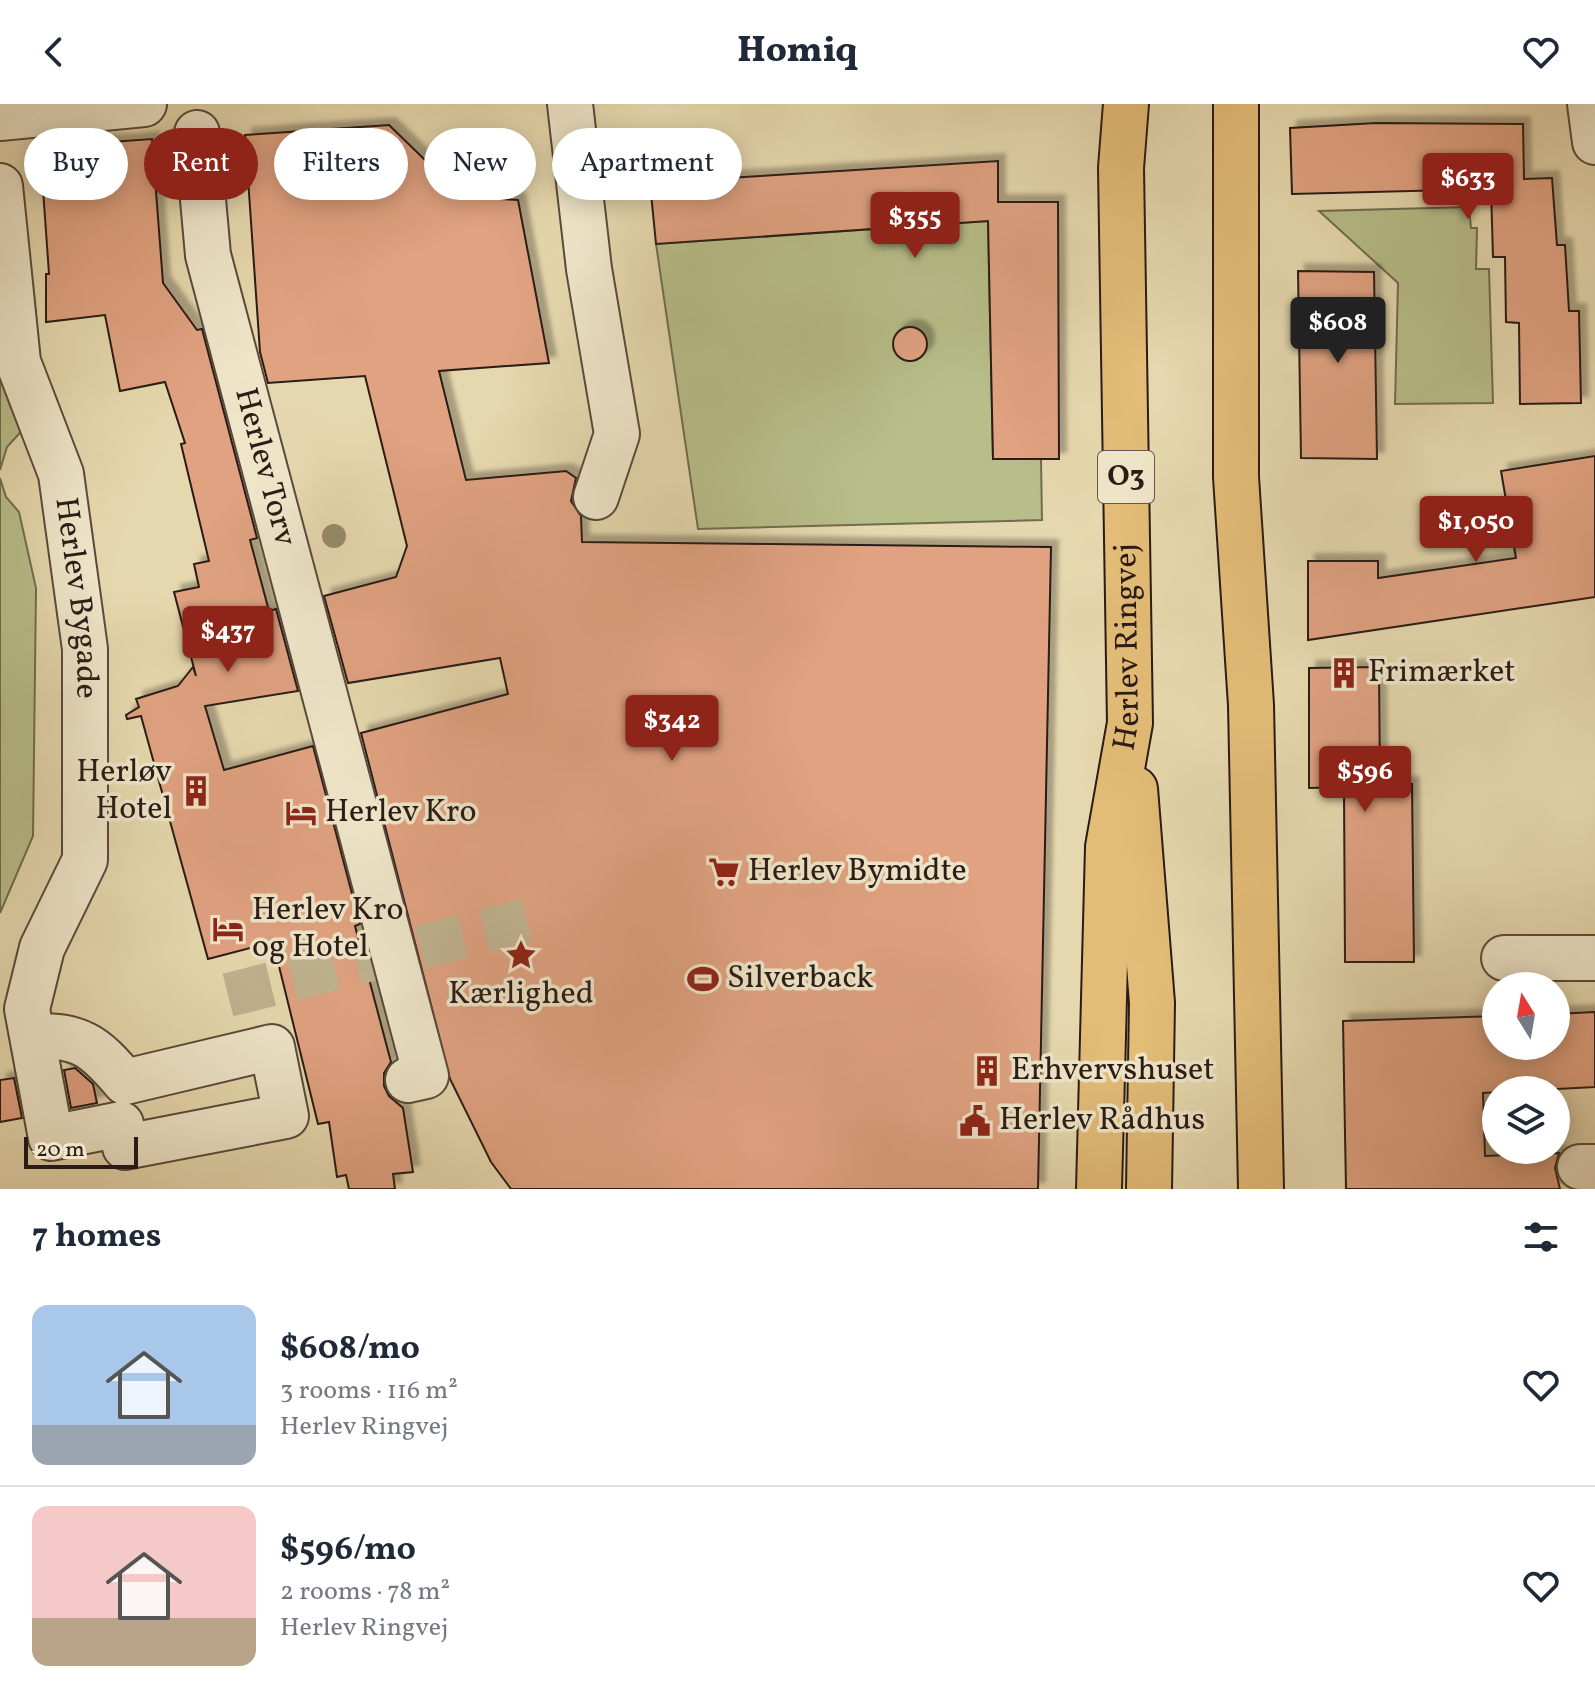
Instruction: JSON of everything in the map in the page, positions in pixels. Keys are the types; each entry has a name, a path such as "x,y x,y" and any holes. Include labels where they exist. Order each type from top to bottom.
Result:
{"main road":[{"name":"Herlev Ringvej","path":"1099,1189 1108,847 1130,723 1121,168 1126,104"},
{"path":"1236,104 1236,477 1251,705 1261,1189"},
{"path":"1130,723 1152,1003 1149,1189"}],"street":[{"path":"0,118 144,104"},
{"path":"570,104 589,269 617,434 596,497"},
{"path":"1590,104 1595,142"},
{"name":"Herlev Bygade","path":"0,186 18,362 61,474 85,649 85,860 42,948 29,1022"},
{"name":"Herlev Torv","path":"203,200 208,255 417,1078"},
{"path":"1504,958 1595,958"},
{"path":"29,1022 68,1035 104,1057 125,1082 272,1047 286,1116 125,1147 121,1124 51,1138 29,1022"}],"green space":[{"path":"1469,207 1471,228 1477,228 1476,269 1489,269 1493,403 1395,404 1398,283 1319,211"},
{"path":"988,221 993,459 1041,459 1042,520 698,529 656,244"},
{"path":"0,355 27,425 7,447 0,470"},
{"path":"0,478 6,497 19,512 36,588 33,836 0,913"}],"building":[{"path":"1376,123 1523,124 1524,179 1552,178 1557,245 1565,245 1569,311 1579,311 1581,403 1520,404 1519,323 1506,322 1505,257 1493,257 1491,189 1292,194 1290,128"},
{"path":"389,125 392,128 346,128"},
{"path":"274,133 274,200 408,200 408,143 424,159 424,200 518,200 549,363 439,371 466,480 566,471 576,478 571,501 581,516 582,542 1051,547 1038,1189 511,1189 491,1162 450,1079 361,733 508,694 500,658 348,683 324,596 396,577 407,546 365,376 268,383 260,352 249,200 258,200 258,134"},
{"path":"144,140 144,200 157,200 163,283 197,330 202,329 257,538 250,540 269,611 276,609 298,691 205,706 224,770 313,746 360,924 355,926 391,1062 384,1073 384,1086 389,1096 403,1108 413,1172 393,1174 395,1189 349,1189 346,1175 337,1177 329,1122 318,1124 273,942 208,959 141,716 127,719 126,715 139,707 136,699 178,686 193,667 196,676 174,592 199,587 194,564 209,561 181,444 185,443 165,382 120,391 105,315 46,322 46,274 49,274 44,200 128,200 128,141"},
{"path":"998,161 998,202 1058,202 1059,459 993,459 988,221 656,244 652,200 742,200 742,177"},
{"path":"1298,271 1374,272 1377,459 1301,458"},
{"path":"910,327 922,332 927,344 922,356 910,361 898,356 893,344 898,332"},
{"path":"1595,456 1595,597 1308,640 1308,561 1378,561 1378,578 1516,558 1501,471"},
{"name":"Frimærket","path":"1379,667 1380,784 1412,784 1414,962 1345,962 1344,787 1309,788 1309,668"},
{"path":"1595,1012 1595,1087 1570,1088 1570,1076 1482,1076 1482,1164 1556,1164 1560,1189 1346,1189 1343,1021 1482,1016 1482,1060 1570,1060 1570,1013"},
{"path":"75,1068 93,1084 97,1103 71,1108 64,1070"},
{"path":"14,1078 22,1118 0,1122 0,1080"}],"tunnel":[{"path":"228,995 536,918"}],"place":[{"name":"Frimærket","path":"1344,673"},
{"name":"Herløv Hotel","path":"196,791"},
{"name":"Herlev Kro","path":"301,813"},
{"name":"Herlev Bymidte","path":"724,872"},
{"name":"Herlev Kro og Hotel","path":"228,929"},
{"name":"Kærlighed","path":"521,955"},
{"name":"Silverback","path":"703,979"},
{"name":"Erhvervshuset","path":"987,1071"},
{"name":"Herlev Rådhus","path":"975,1121"}]}
